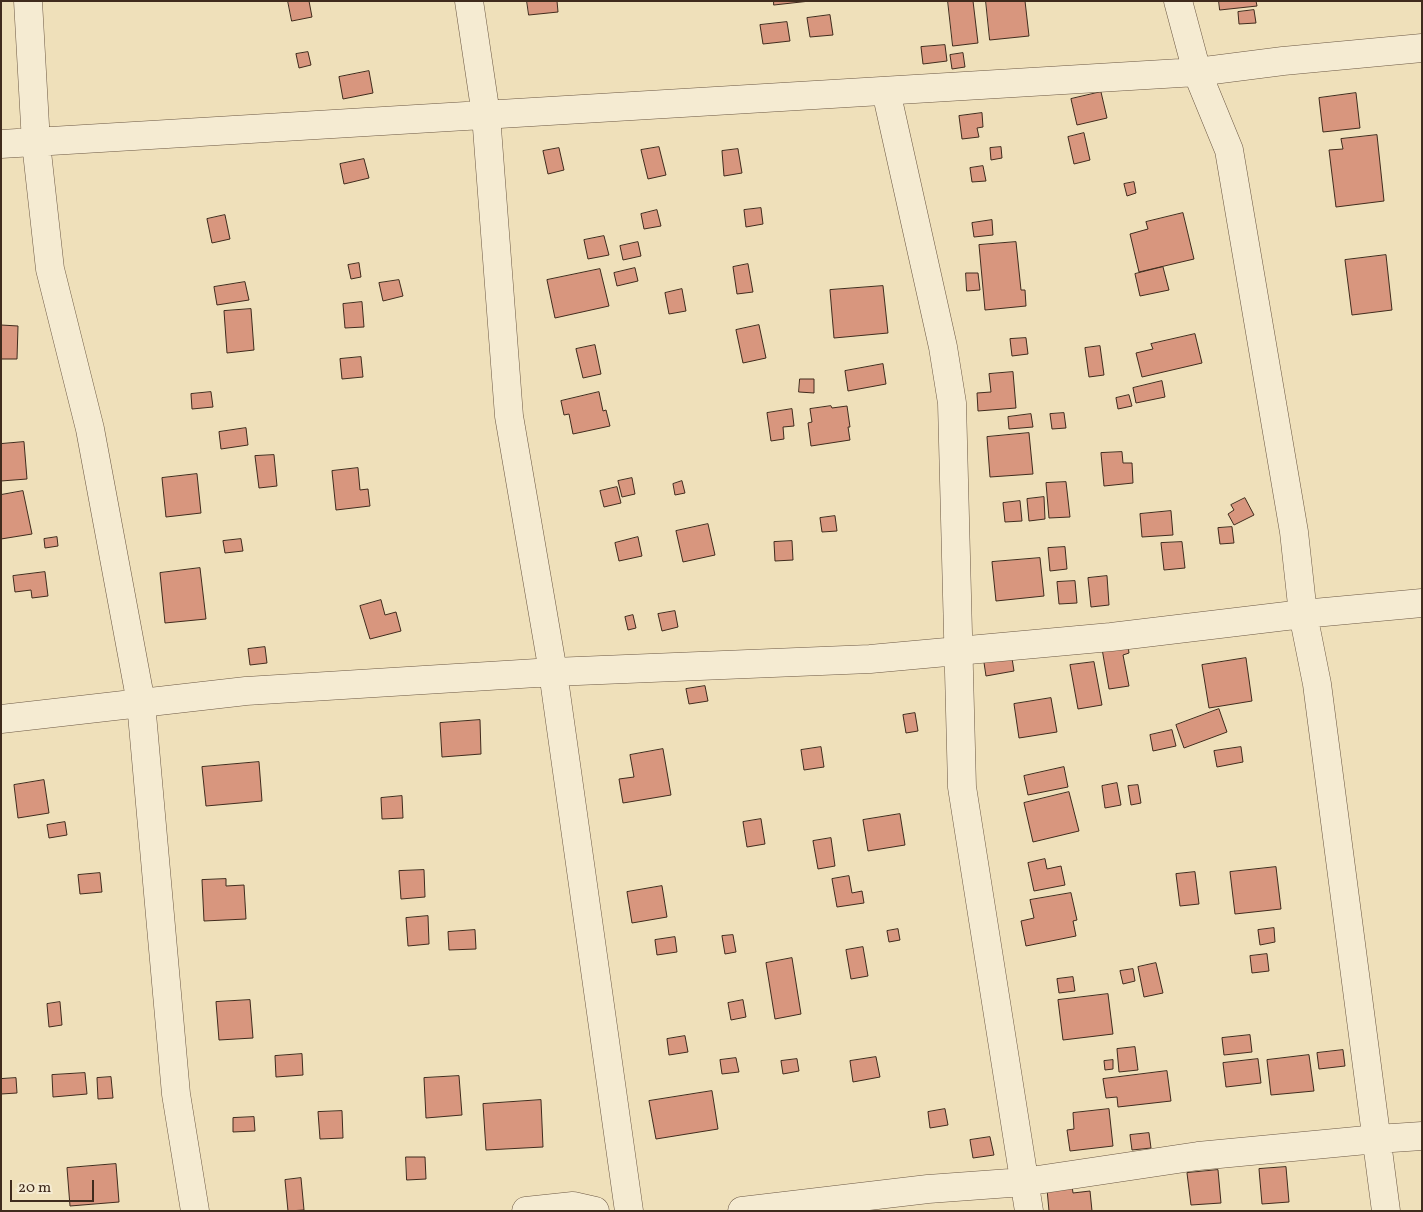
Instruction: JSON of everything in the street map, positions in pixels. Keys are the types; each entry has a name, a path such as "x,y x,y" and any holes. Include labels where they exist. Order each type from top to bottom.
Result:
{"street":[{"path":"28,1 36,143 50,269 90,429 141,703 176,1094 195,1211"},
{"path":"469,1 486,115 509,416 552,672 629,1211"},
{"path":"1178,1 1197,72 1229,150 1294,532 1303,614 1317,684 1386,1211"},
{"path":"1,144 1197,72 1284,61 1422,48"},
{"path":"886,91 943,347 952,403 962,787 1029,1211"},
{"path":"1,719 246,691 552,672 870,659 1111,638 1303,614 1422,603"},
{"path":"742,1211 928,1189 1024,1182 1198,1156 1377,1138 1422,1136"},
{"path":"526,1211 573,1206 595,1211"}],"building":[{"path":"288,1 309,1 312,17 292,21"},
{"path":"527,1 557,1 558,12 529,15"},
{"path":"774,1 810,1 774,5"},
{"path":"948,1 973,1 978,43 953,46"},
{"path":"986,1 1025,1 1029,36 990,40"},
{"path":"1219,1 1256,1 1257,6 1220,10"},
{"path":"1254,10 1256,23 1239,24 1238,12"},
{"path":"830,15 833,35 810,37 807,18"},
{"path":"787,22 790,41 763,44 760,25"},
{"path":"945,45 947,61 923,64 921,47"},
{"path":"308,52 311,65 299,68 296,54"},
{"path":"963,53 965,67 952,69 950,55"},
{"path":"369,71 373,93 343,99 339,77"},
{"path":"1101,92 1107,118 1077,125 1071,99"},
{"path":"1356,93 1360,128 1323,132 1319,98"},
{"path":"982,113 983,127 977,128 979,137 962,139 959,116"},
{"path":"1084,133 1090,160 1074,164 1068,137"},
{"path":"1377,135 1384,201 1336,207 1329,150 1343,149 1341,139"},
{"path":"659,147 666,175 648,179 641,150"},
{"path":"1001,147 1002,158 991,160 990,148"},
{"path":"559,148 564,170 548,174 543,151"},
{"path":"738,149 742,173 724,176 722,151"},
{"path":"364,159 369,178 344,184 340,164"},
{"path":"983,166 986,181 972,182 970,168"},
{"path":"1134,182 1136,193 1127,196 1124,184"},
{"path":"761,208 763,224 746,227 744,210"},
{"path":"657,210 661,226 644,229 641,214"},
{"path":"1183,213 1194,259 1139,272 1130,234 1148,229 1146,222"},
{"path":"225,215 230,239 212,243 207,219"},
{"path":"992,220 993,235 974,237 972,223"},
{"path":"604,236 609,255 588,259 584,240"},
{"path":"638,242 641,256 623,260 620,246"},
{"path":"1016,242 1021,290 1025,290 1026,306 985,310 979,245"},
{"path":"1386,255 1392,310 1352,315 1345,260"},
{"path":"359,263 361,277 351,279 348,265"},
{"path":"748,264 753,292 737,294 733,267"},
{"path":"1163,267 1169,290 1140,296 1135,274"},
{"path":"635,268 638,281 617,286 614,273"},
{"path":"600,269 609,306 555,318 547,280"},
{"path":"966,273 978,273 980,290 967,291"},
{"path":"399,280 403,296 383,301 379,283"},
{"path":"245,282 249,300 217,305 214,287"},
{"path":"883,286 888,333 834,338 830,290"},
{"path":"682,289 686,311 669,314 665,293"},
{"path":"362,302 364,327 345,328 343,304"},
{"path":"251,309 254,350 227,353 224,311"},
{"path":"1,325 18,326 17,359 1,359"},
{"path":"759,325 766,358 743,363 736,330"},
{"path":"1195,334 1202,363 1142,377 1136,353 1153,349 1151,344"},
{"path":"1026,338 1028,354 1012,356 1010,339"},
{"path":"595,345 601,374 583,378 576,349"},
{"path":"1100,346 1104,375 1089,377 1085,348"},
{"path":"361,357 363,377 342,379 340,359"},
{"path":"883,364 886,384 848,391 845,371"},
{"path":"1013,372 1016,408 978,411 977,393 991,392 989,374"},
{"path":"800,379 814,379 814,393 799,392"},
{"path":"1162,381 1165,397 1136,403 1133,388"},
{"path":"211,392 213,407 192,409 191,394"},
{"path":"599,392 603,411 606,410 610,426 573,434 569,414 564,415 561,401"},
{"path":"1129,395 1132,406 1118,409 1116,398"},
{"path":"831,406 832,408 847,406 850,440 811,446 808,423 812,422 810,409"},
{"path":"792,409 794,426 783,427 784,439 771,441 767,413"},
{"path":"1064,413 1066,428 1052,429 1050,414"},
{"path":"1031,414 1033,427 1009,429 1008,417"},
{"path":"246,428 248,445 221,449 219,432"},
{"path":"1029,433 1033,474 990,477 987,437"},
{"path":"24,442 27,479 1,481 1,444"},
{"path":"1122,452 1123,463 1132,463 1133,483 1104,486 1101,453"},
{"path":"274,455 277,486 259,488 255,456"},
{"path":"358,468 360,490 368,489 370,506 336,510 332,471"},
{"path":"197,474 201,513 166,517 162,478"},
{"path":"632,478 635,494 622,497 618,481"},
{"path":"682,481 685,493 675,495 673,484"},
{"path":"1066,482 1070,517 1049,518 1046,483"},
{"path":"617,487 621,503 604,507 600,491"},
{"path":"23,491 32,534 1,539 1,495"},
{"path":"1044,497 1045,519 1029,521 1027,499"},
{"path":"1245,498 1254,515 1234,525 1228,514 1234,510 1231,505"},
{"path":"1020,501 1022,521 1005,522 1003,503"},
{"path":"1171,511 1173,535 1142,537 1140,514"},
{"path":"835,516 837,531 822,532 820,518"},
{"path":"708,524 715,555 683,562 676,531"},
{"path":"1232,527 1234,543 1220,544 1218,528"},
{"path":"57,537 58,546 45,548 44,539"},
{"path":"638,537 642,556 619,561 615,543"},
{"path":"241,539 243,551 225,553 223,541"},
{"path":"792,541 793,560 775,561 774,542"},
{"path":"1182,542 1185,568 1164,570 1161,543"},
{"path":"1065,547 1067,569 1050,571 1048,548"},
{"path":"1040,558 1044,596 996,601 992,562"},
{"path":"200,568 206,619 165,623 160,573"},
{"path":"45,572 48,596 32,598 31,590 15,592 13,576"},
{"path":"1107,576 1109,605 1091,607 1088,578"},
{"path":"1075,581 1077,603 1059,604 1057,582"},
{"path":"381,600 385,615 396,612 401,631 370,639 360,606"},
{"path":"675,611 678,627 662,631 658,614"},
{"path":"633,615 636,628 628,630 625,617"},
{"path":"1127,639 1129,653 1123,655 1129,686 1109,689 1101,643"},
{"path":"265,647 267,663 250,665 248,649"},
{"path":"1011,652 1014,671 986,676 983,656"},
{"path":"1246,658 1252,701 1209,708 1202,665"},
{"path":"1094,662 1102,705 1078,709 1070,665"},
{"path":"705,686 708,701 689,704 686,689"},
{"path":"1051,698 1057,732 1019,738 1014,704"},
{"path":"1219,709 1227,732 1184,748 1176,725"},
{"path":"915,713 918,731 906,733 903,715"},
{"path":"480,720 481,754 442,757 440,723"},
{"path":"1172,730 1176,746 1153,751 1150,735"},
{"path":"821,747 824,767 804,770 801,750"},
{"path":"1241,747 1243,762 1217,767 1214,751"},
{"path":"663,749 671,795 623,803 619,779 634,777 630,755"},
{"path":"259,762 262,801 206,806 202,767"},
{"path":"1064,767 1068,787 1028,795 1024,776"},
{"path":"44,780 49,813 18,818 14,785"},
{"path":"1117,783 1121,805 1105,808 1102,786"},
{"path":"1138,785 1141,803 1131,805 1128,786"},
{"path":"1069,792 1079,831 1033,842 1024,803"},
{"path":"402,796 403,818 382,819 381,798"},
{"path":"900,814 905,845 868,851 863,820"},
{"path":"761,819 765,844 747,847 743,822"},
{"path":"65,822 67,835 49,838 47,825"},
{"path":"831,838 835,866 818,869 813,841"},
{"path":"1045,859 1047,869 1061,866 1065,885 1034,891 1028,863"},
{"path":"1276,867 1281,909 1235,914 1230,872"},
{"path":"424,870 425,897 401,899 399,871"},
{"path":"1195,872 1199,904 1180,906 1176,874"},
{"path":"100,873 102,892 80,894 78,875"},
{"path":"849,876 852,893 862,891 864,903 837,907 832,879"},
{"path":"226,879 226,886 244,885 246,919 204,921 202,880"},
{"path":"662,886 667,917 632,923 627,892"},
{"path":"1071,893 1077,920 1073,921 1076,936 1026,946 1021,921 1034,918 1030,900"},
{"path":"428,916 429,944 408,946 406,918"},
{"path":"1274,928 1275,942 1260,945 1258,930"},
{"path":"898,929 900,940 889,942 887,931"},
{"path":"475,930 476,949 449,950 448,932"},
{"path":"733,935 736,952 725,954 722,936"},
{"path":"675,937 677,952 657,955 655,940"},
{"path":"863,947 868,976 851,979 846,950"},
{"path":"1267,954 1269,971 1252,973 1250,956"},
{"path":"792,958 801,1014 775,1019 766,963"},
{"path":"1156,963 1163,993 1144,997 1138,967"},
{"path":"1133,969 1135,981 1123,984 1120,971"},
{"path":"1073,977 1075,991 1059,993 1057,979"},
{"path":"1108,994 1113,1034 1063,1040 1058,1000"},
{"path":"250,1000 253,1038 219,1040 216,1002"},
{"path":"743,1000 746,1017 731,1020 728,1003"},
{"path":"60,1002 62,1025 49,1027 47,1004"},
{"path":"1250,1035 1252,1052 1224,1055 1222,1038"},
{"path":"685,1036 688,1052 669,1055 667,1039"},
{"path":"1135,1047 1138,1070 1119,1072 1117,1049"},
{"path":"1343,1050 1345,1066 1319,1069 1317,1053"},
{"path":"302,1054 303,1075 276,1077 275,1056"},
{"path":"1309,1055 1314,1091 1271,1095 1267,1060"},
{"path":"876,1057 880,1077 853,1082 850,1061"},
{"path":"736,1058 739,1072 722,1074 720,1060"},
{"path":"797,1059 799,1071 783,1074 781,1061"},
{"path":"1258,1059 1261,1083 1226,1087 1223,1063"},
{"path":"1113,1060 1113,1069 1105,1070 1104,1061"},
{"path":"1167,1071 1171,1101 1118,1107 1117,1097 1106,1098 1103,1079"},
{"path":"85,1073 87,1094 53,1097 52,1075"},
{"path":"459,1076 462,1115 426,1118 424,1078"},
{"path":"111,1077 113,1098 98,1099 97,1078"},
{"path":"16,1078 17,1093 1,1094 1,1079"},
{"path":"712,1091 718,1129 656,1139 649,1101"},
{"path":"541,1100 543,1147 486,1150 483,1104"},
{"path":"945,1109 948,1125 930,1128 928,1112"},
{"path":"1109,1109 1113,1146 1070,1151 1067,1130 1074,1129 1073,1113"},
{"path":"342,1111 343,1138 320,1139 318,1112"},
{"path":"254,1117 255,1131 233,1132 233,1118"},
{"path":"1149,1133 1151,1148 1132,1150 1130,1135"},
{"path":"990,1137 994,1155 973,1158 970,1140"},
{"path":"406,1157 425,1157 426,1179 407,1180"},
{"path":"116,1164 119,1202 70,1206 67,1168"},
{"path":"1286,1167 1289,1202 1262,1204 1259,1169"},
{"path":"1218,1170 1221,1203 1191,1205 1187,1173"},
{"path":"301,1178 304,1210 288,1211 285,1180"},
{"path":"1072,1186 1073,1193 1090,1191 1092,1211 1049,1211 1047,1189"}]}
